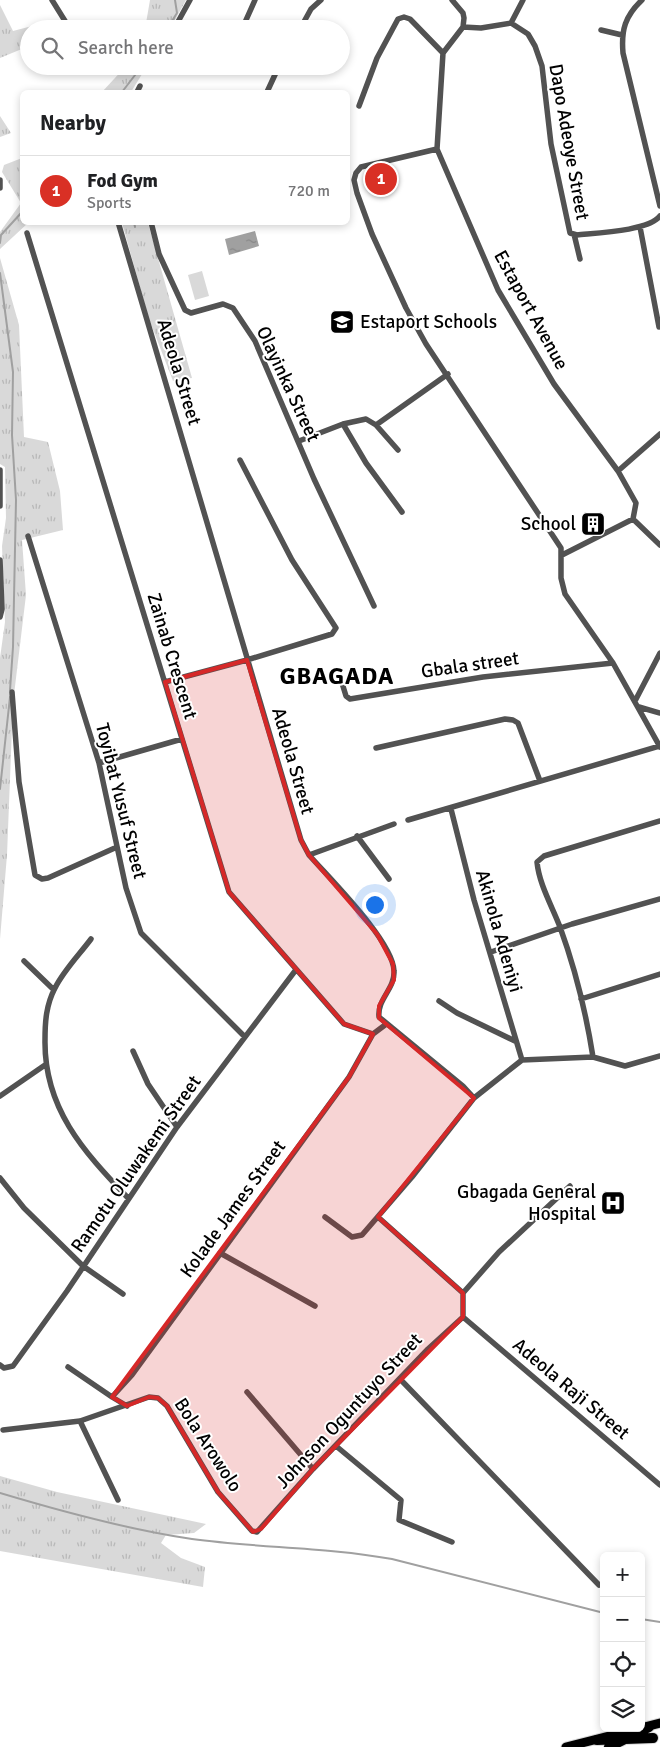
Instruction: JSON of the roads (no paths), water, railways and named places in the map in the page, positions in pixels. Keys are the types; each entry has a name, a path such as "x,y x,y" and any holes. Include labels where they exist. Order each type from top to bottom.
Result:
{"highway":[{"path":"598,1740 622,1743 649,1726"},
{"path":"609,1747 657,1737"}],"main road":[{"path":"566,1747 660,1723"}],"street":[{"path":"52,0 64,20"},
{"path":"179,20 190,0"},
{"path":"246,20 256,0"},
{"path":"305,20 311,9 321,0"},
{"path":"358,106 377,58 398,19 404,17 410,19 443,53 462,27 463,12 452,0"},
{"path":"462,27 480,28 510,23 523,0"},
{"path":"642,0 625,22 622,35 623,52 660,206"},
{"name":"Dapo Adeoye Street","path":"510,23 528,34 535,46 542,66 551,144 570,233 640,227 654,222 660,216"},
{"path":"601,30 622,35"},
{"name":"Estaport Avenue","path":"443,53 438,149 498,290 554,384 618,471 636,502 633,519"},
{"path":"269,90 275,75"},
{"path":"138,90 140,86"},
{"path":"408,820 451,809 660,746 613,663 565,594 561,578 561,548 520,482 426,344 396,287 372,234 354,180 356,173 362,167 398,156 438,149"},
{"path":"0,180 0,188"},
{"name":"Adeola Street","path":"119,225 301,840 309,855 386,947 394,970 394,980 379,1006 379,1017 385,1025"},
{"name":"Olayinka Street","path":"151,225 159,254 185,310 192,313 223,304 234,308 255,341 374,606"},
{"path":"640,227 659,328"},
{"name":"Zainab Crescent","path":"27,233 229,892 295,971 344,1024 372,1034"},
{"path":"574,234 580,259"},
{"path":"376,425 448,374"},
{"path":"299,441 343,424 366,419 376,425 398,450"},
{"path":"343,424 366,463 402,512"},
{"path":"618,471 660,434"},
{"path":"165,682 247,660 332,634 336,628 292,560 240,460"},
{"path":"0,470 0,506"},
{"path":"562,555 633,519 660,545"},
{"name":"Toyibat Yusuf Street","path":"28,536 99,763 133,912 141,933 244,1036"},
{"path":"0,560 2,609 0,617"},
{"path":"635,701 660,653"},
{"name":"Gbala street","path":"342,682 346,696 356,698 483,676 613,663"},
{"path":"12,692 19,782 35,875 42,879 48,878 117,847"},
{"path":"639,707 660,713"},
{"path":"376,748 505,719 513,720 518,724 540,782"},
{"path":"99,763 182,739"},
{"name":"Akinola Adeniyi","path":"451,809 474,900 492,952 515,1041 522,1060"},
{"path":"594,1057 581,998 560,928 539,876 537,862 544,856 660,821"},
{"path":"309,855 394,824"},
{"path":"357,836 389,879"},
{"path":"492,952 560,928 660,899"},
{"path":"91,939 54,990 45,1016 45,1065 59,1110 78,1141 128,1198"},
{"path":"24,961 54,990"},
{"name":"Ramotu Oluwakemi Street","path":"0,1365 4,1368 13,1366 84,1266 177,1127 295,971"},
{"path":"581,998 660,974"},
{"path":"439,1001 457,1013 515,1041"},
{"path":"385,1025 463,1086 474,1098"},
{"name":"Kolade James Street","path":"112,1397 132,1375 349,1077 372,1034 385,1025"},
{"path":"132,1051 148,1084 177,1127"},
{"path":"324,1217 352,1237 357,1238 378,1217 474,1098 522,1060 594,1057 625,1066 660,1056"},
{"path":"0,1096 45,1065"},
{"path":"0,1178 24,1208 84,1266 123,1294"},
{"path":"462,1317 463,1293 499,1252 570,1186"},
{"path":"378,1217 463,1293"},
{"path":"220,1252 315,1306"},
{"name":"Johnson Oguntuyo Street","path":"260,1529 313,1469 462,1317"},
{"name":"Adeola Raji Street","path":"462,1317 660,1485"},
{"path":"68,1367 127,1406"},
{"path":"400,1379 599,1585"},
{"path":"247,1392 313,1469"},
{"name":"Bola Arowolo","path":"3,1430 80,1421 149,1398 158,1398 166,1406 218,1492 252,1531 257,1532 260,1529"},
{"path":"80,1421 118,1500"},
{"path":"336,1446 400,1500 399,1520 452,1542"}],"water":[{"path":"255,231 259,246 229,255 225,239"}],"waterway":[{"path":"173,20 177,13 175,0"},
{"path":"124,90 135,75"},
{"path":"0,243 1,235 20,214"},
{"path":"0,273 13,372 12,435 16,500 13,647 10,690"},
{"path":"0,789 10,697"},
{"path":"0,1493 47,1507 144,1531 217,1542 342,1552 392,1559 600,1612"},
{"path":"645,1620 660,1622"}],"place":[{"name":"Fod Gym","path":"381,179"},
{"name":"Estaport Schools","path":"342,322"},
{"name":"School","path":"593,524"},
{"name":"Gbagada General Hospital","path":"613,1203"}],"district":[{"name":"GBAGADA","path":"337,676"}]}
